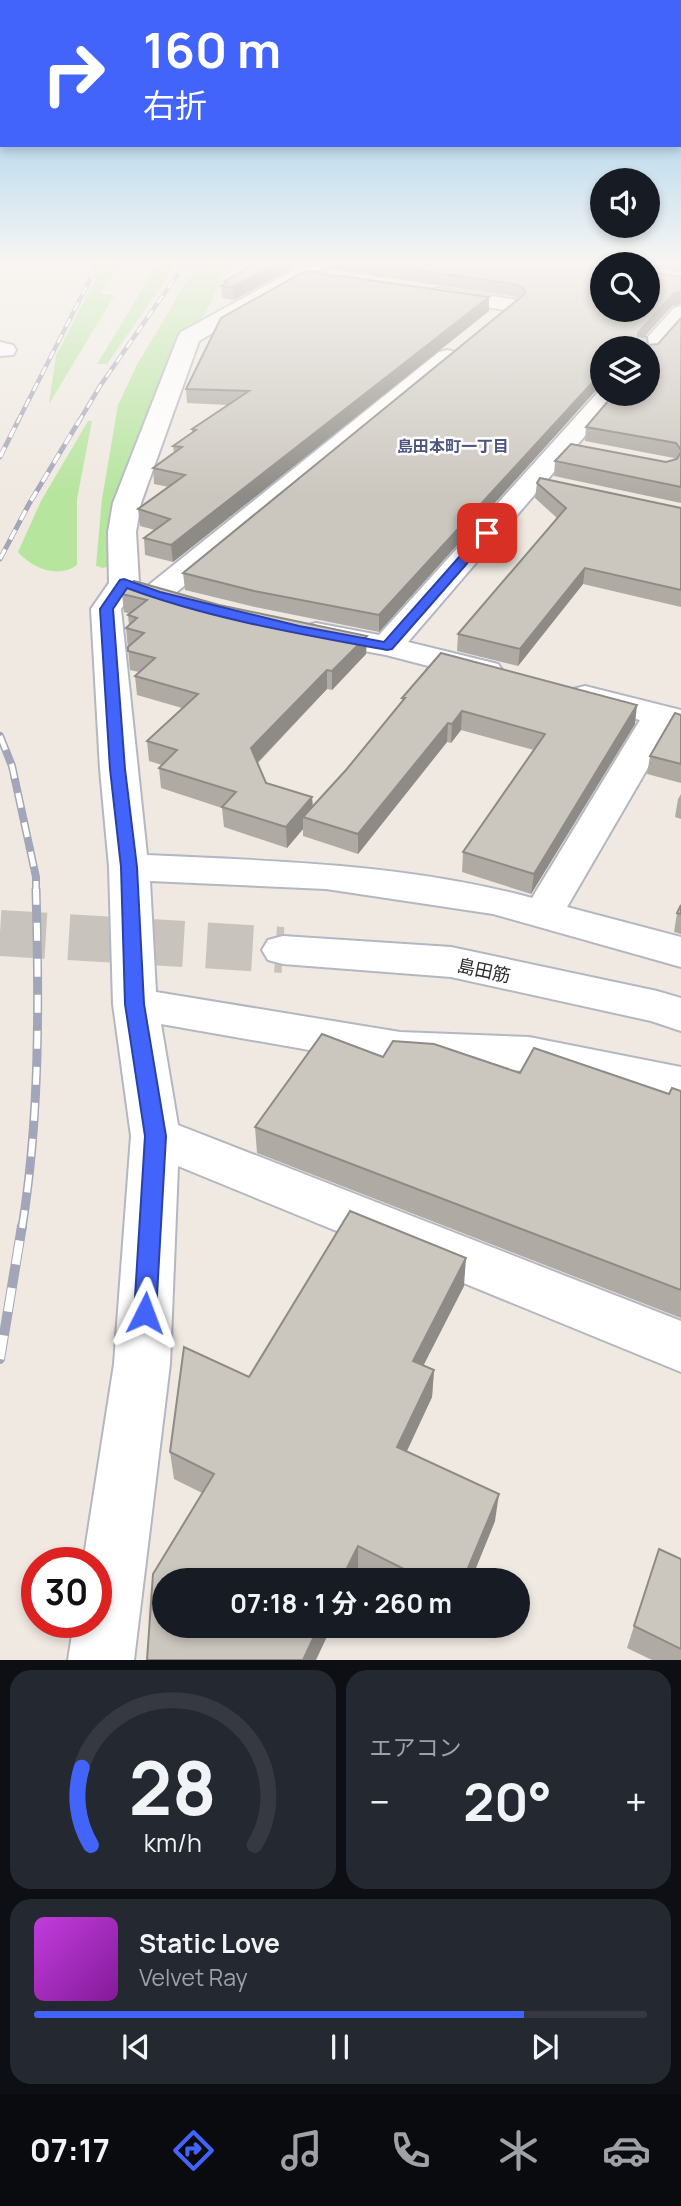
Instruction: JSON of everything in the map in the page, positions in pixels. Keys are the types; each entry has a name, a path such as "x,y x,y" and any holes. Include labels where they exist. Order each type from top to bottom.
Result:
{"street":[{"path":"101,1660 142,1364 155,1136 135,1004 129,867 118,769 106,609 124,583 122,532 127,503 188,339"},
{"path":"156,594 463,345"},
{"path":"387,646 545,485 575,450 602,406"},
{"path":"124,583 195,604"},
{"path":"286,626 387,646 517,679"},
{"path":"543,913 671,718 558,689"},
{"path":"129,867 326,876 494,901 681,952"},
{"name":"島田筋","path":"284,950 451,962 657,1007 681,1015"},
{"path":"135,1004 400,1049 530,1054 681,1085"},
{"path":"155,1136 681,1347"}],"green space":[{"path":"64,339 88,339 49,404 56,356"},
{"path":"112,339 124,339 107,364 97,364"},
{"path":"152,339 191,339 110,566 103,568 96,566 102,499 118,405"},
{"path":"88,421 92,421 77,499 77,565 62,571 46,570 30,563 18,552 41,501"}],"building":[{"path":"210,339 435,339 171,545 144,538 170,519 138,509 185,475 153,468 182,447 173,446 196,430 192,429 249,391 186,389"},
{"path":"469,339 590,339 590,385 379,615 254,591 183,573"},
{"path":"681,339 681,450 676,443 586,427 604,406 660,406 660,342"},
{"path":"571,444 666,462 677,459 681,452 681,487 555,461"},
{"path":"540,478 681,508 681,590 585,568 520,649 458,634 566,508 537,483"},
{"path":"134,581 219,605 367,636 332,671 327,670 251,748 266,783 312,797 286,827 222,807 236,792 159,768 177,750 147,741 198,694 135,676 155,658 128,651 128,647 144,633 126,628 137,618 128,615 147,600 122,594"},
{"path":"441,653 637,705 534,874 463,852 545,734 462,711 452,724 448,723 358,834 303,817 346,770"},
{"path":"675,713 681,715 681,764 650,756"},
{"path":"322,1034 383,1057 393,1041 434,1044 520,1073 534,1048 669,1094 672,1088 681,1091 681,1290 255,1127"},
{"path":"350,1211 466,1258 413,1361 434,1370 397,1447 499,1494 468,1568 402,1568 358,1546 347,1568 157,1568 214,1474 170,1452 184,1347 249,1377"},
{"path":"659,1549 681,1559 681,1649 634,1626"},
{"path":"152,1588 152,1638 313,1638 303,1660 147,1660"}],"tunnel":[{"path":"0,933 283,950"}],"railway":[{"path":"17,423 60,339"},
{"path":"78,423 132,339"},
{"path":"0,559 29,504 79,421"},
{"path":"0,457 17,423"},
{"path":"0,736 12,766 36,877 36,889"},
{"path":"22,1228 35,1101 38,1016 36,889"},
{"path":"0,1359 22,1226"}],"district":[{"name":"島田本町一丁目","path":"453,446"}],"route":[{"path":"145,1313 155,1136 135,1004 129,867 118,769 106,609 124,583 156,594 299,630 387,646 487,533"}]}
